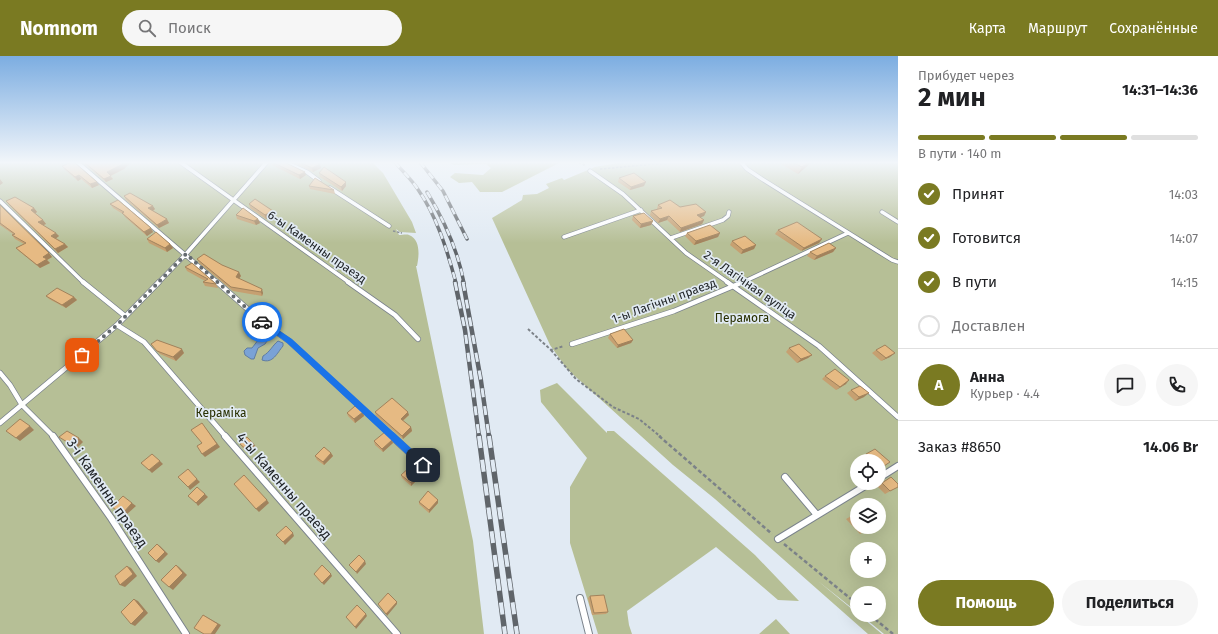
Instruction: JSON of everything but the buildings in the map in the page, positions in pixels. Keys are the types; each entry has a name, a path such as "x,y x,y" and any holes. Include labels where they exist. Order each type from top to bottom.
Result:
{"lane":[{"path":"109,189 262,321 289,341 423,465"},
{"name":"6-ы Каменны праезд","path":"218,189 395,315 418,339"},
{"path":"0,423 117,325 186,254 244,189"},
{"path":"333,189 389,226"},
{"name":"2-я Лагічная вуліца","path":"616,189 641,210 686,253 819,346 898,417"},
{"path":"778,189 892,260 898,262"},
{"path":"0,201 77,277 125,316"},
{"path":"564,237 641,210"},
{"path":"671,238 724,220 728,216 729,212"},
{"path":"882,212 898,222"},
{"name":"1-ы Лагічны праезд","path":"572,344 674,310 734,286 848,233"},
{"name":"4-ы Каменны праезд","path":"117,325 144,342 396,634"},
{"name":"3-і Каменны праезд","path":"0,373 10,385 22,405 53,436 111,518 186,634"},
{"path":"886,474 898,466"},
{"path":"785,477 817,515"},
{"path":"778,539 858,490"},
{"path":"580,598 589,634"}],"path":[{"path":"528,329 551,350 576,379 613,407 639,419 693,464 778,539 850,598"},
{"path":"551,350 572,344"},
{"path":"878,622 893,634"}],"green space":[{"name":"Кераміка","path":"0,189 392,189 412,222 416,233 400,232 396,229 399,235 409,235 413,237 417,244 418,258 416,266 473,541 484,634 0,634"},
{"path":"478,189 508,189 502,192 480,192"},
{"name":"Перамога","path":"547,189 898,189 898,634 884,634 869,622 886,622 886,586 850,586 850,606 818,581 850,608 850,618 715,499 673,465 567,369 550,345 492,218 522,200 523,195 537,194"},
{"path":"557,383 607,433 607,431 614,431 755,555 799,601 778,600 716,547 627,611 632,634 598,634 570,543 570,487 587,458 541,402 540,390"},
{"path":"776,619 790,634 759,634"},
{"name":"Перамога","path":"854,622 868,622 882,634 868,634"}],"water":[{"path":"267,334 269,338 265,344 258,348 254,359 251,359 245,355 244,351 247,348 252,348 262,335"},
{"path":"278,341 283,343 283,346 277,355 266,361 262,360 263,356"}],"railway":[{"path":"418,189 436,222 456,283"},
{"path":"441,189 467,239"},
{"path":"427,192 450,236 464,283"},
{"path":"455,282 465,330 479,437"},
{"path":"463,282 481,381 489,437"},
{"path":"479,436 505,634"},
{"path":"489,436 517,634"}],"way so far":[{"path":"82,355 117,325 186,254 262,322"}],"route":[{"path":"262,322 289,341 423,465"}]}
